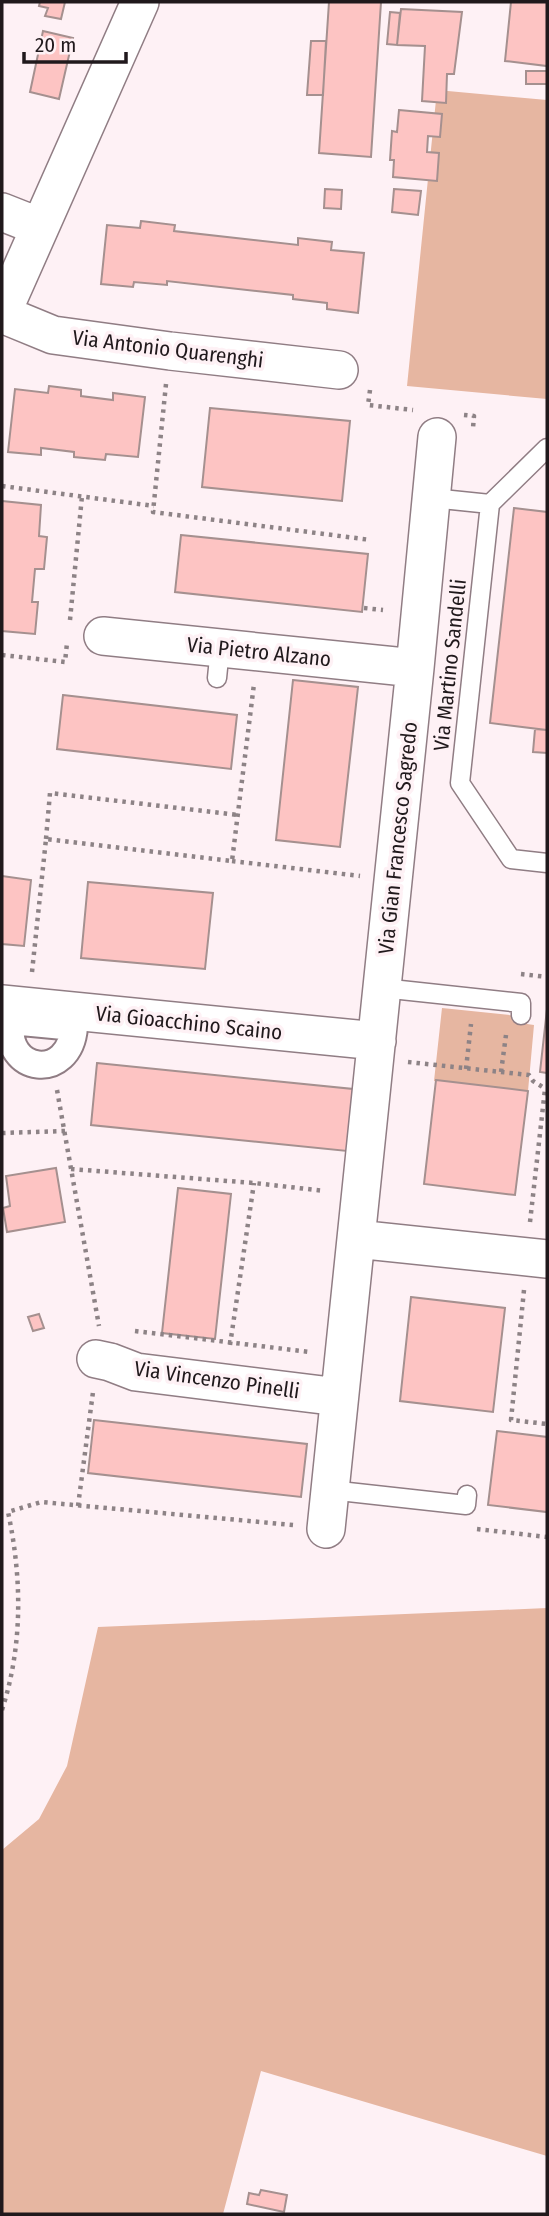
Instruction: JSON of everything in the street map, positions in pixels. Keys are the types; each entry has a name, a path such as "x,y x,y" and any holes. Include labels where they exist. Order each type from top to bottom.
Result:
{"street":[{"path":"2,314 140,2"},
{"path":"2,212 40,227"},
{"name":"Via Antonio Quarenghi","path":"2,314 53,335 355,374"},
{"name":"Via Gian Francesco Sagredo","path":"356,1239 361,1195 391,1052 382,988 432,498 448,426"},
{"name":"Via Pietro Alzano","path":"103,636 219,663 415,668"},
{"name":"Via Gioacchino Scaino","path":"7,1012 391,1052"},
{"path":"326,1529 356,1239 534,1258"},
{"name":"Via Vincenzo Pinelli","path":"101,1338 110,1362 136,1372 339,1397"}],"lane":[{"path":"432,498 490,504 547,448"},
{"name":"Via Martino Sandelli","path":"490,504 460,783 511,859 547,863"},
{"path":"382,988 522,1003 514,1020"},
{"path":"330,1490 466,1505 467,1495"}],"path":[{"path":"170,352 153,512 371,540"},
{"path":"355,374 368,405 448,426"},
{"path":"2,486 154,506"},
{"path":"2,655 65,662 82,496"},
{"path":"364,608 383,610"},
{"path":"46,839 50,793 238,815"},
{"path":"232,860 393,879"},
{"path":"461,1020 483,1022"},
{"path":"501,1072 514,1020"},
{"path":"466,1069 471,1021"},
{"path":"391,1052 466,1069 529,1075 546,1089 534,1258 512,1420 547,1424"},
{"path":"2,1133 65,1131"},
{"path":"71,1169 254,1183 361,1195"},
{"path":"225,1384 254,1183"},
{"path":"127,1330 317,1353"},
{"path":"2,1710 16,1651 19,1621 14,1539 8,1511 41,1502 326,1529"},
{"path":"469,1528 547,1537"}],"shaded area":[{"path":"437,90 547,100 547,399 407,386"},
{"path":"442,1008 528,1017 527,1024 534,1025 528,1091 434,1081"},
{"path":"547,1608 547,2156 261,2071 223,2214 2,2214 2,1850 39,1819 67,1766 98,1627"}],"building":[{"path":"40,2 65,2 61,19 45,16 48,8 39,6"},
{"path":"329,2 381,2 371,157 319,153"},
{"path":"511,2 547,2 547,66 505,61"},
{"path":"401,9 462,12 454,74 447,74 446,103 422,101 425,46 397,45"},
{"path":"390,12 400,13 397,45 387,44"},
{"path":"43,31 73,38 59,99 30,92"},
{"path":"311,41 326,41 323,95 307,95"},
{"path":"526,71 547,71 547,84 526,84"},
{"path":"399,110 442,114 440,137 428,136 427,152 439,153 437,181 393,177 394,160 390,160 392,131 397,132"},
{"path":"325,189 342,190 341,209 324,208"},
{"path":"394,189 421,191 418,215 392,212"},
{"path":"141,221 175,225 174,231 298,245 298,238 332,242 331,250 364,253 358,313 327,309 327,303 293,299 293,295 167,281 167,285 134,282 133,287 101,284 107,225 140,228"},
{"path":"49,386 81,390 81,396 113,400 113,393 145,397 138,457 106,454 105,460 74,457 74,452 41,448 41,455 8,452 15,389 48,393"},
{"path":"210,408 350,421 342,501 202,487"},
{"path":"2,501 41,505 39,536 47,537 44,569 35,569 32,602 38,602 35,634 2,631"},
{"path":"514,508 547,512 547,730 490,723"},
{"path":"181,535 368,554 362,612 175,592"},
{"path":"293,680 358,687 340,847 276,840"},
{"path":"63,695 237,715 231,769 57,749"},
{"path":"535,729 547,730 547,753 533,752"},
{"path":"2,876 31,880 24,946 2,944"},
{"path":"88,882 213,893 205,969 81,958"},
{"path":"547,1009 547,1073 540,1072"},
{"path":"97,1063 353,1089 347,1151 91,1125"},
{"path":"436,1080 528,1091 515,1195 424,1184"},
{"path":"56,1168 65,1222 7,1232 3,1208 10,1206 6,1176"},
{"path":"178,1188 231,1194 215,1339 162,1333"},
{"path":"411,1297 505,1308 493,1412 400,1401"},
{"path":"39,1314 44,1328 33,1331 28,1317"},
{"path":"94,1420 307,1444 301,1497 88,1473"},
{"path":"497,1431 547,1437 547,1512 488,1505"},
{"path":"261,2190 287,2195 284,2212 247,2204 249,2193 259,2195"}]}
